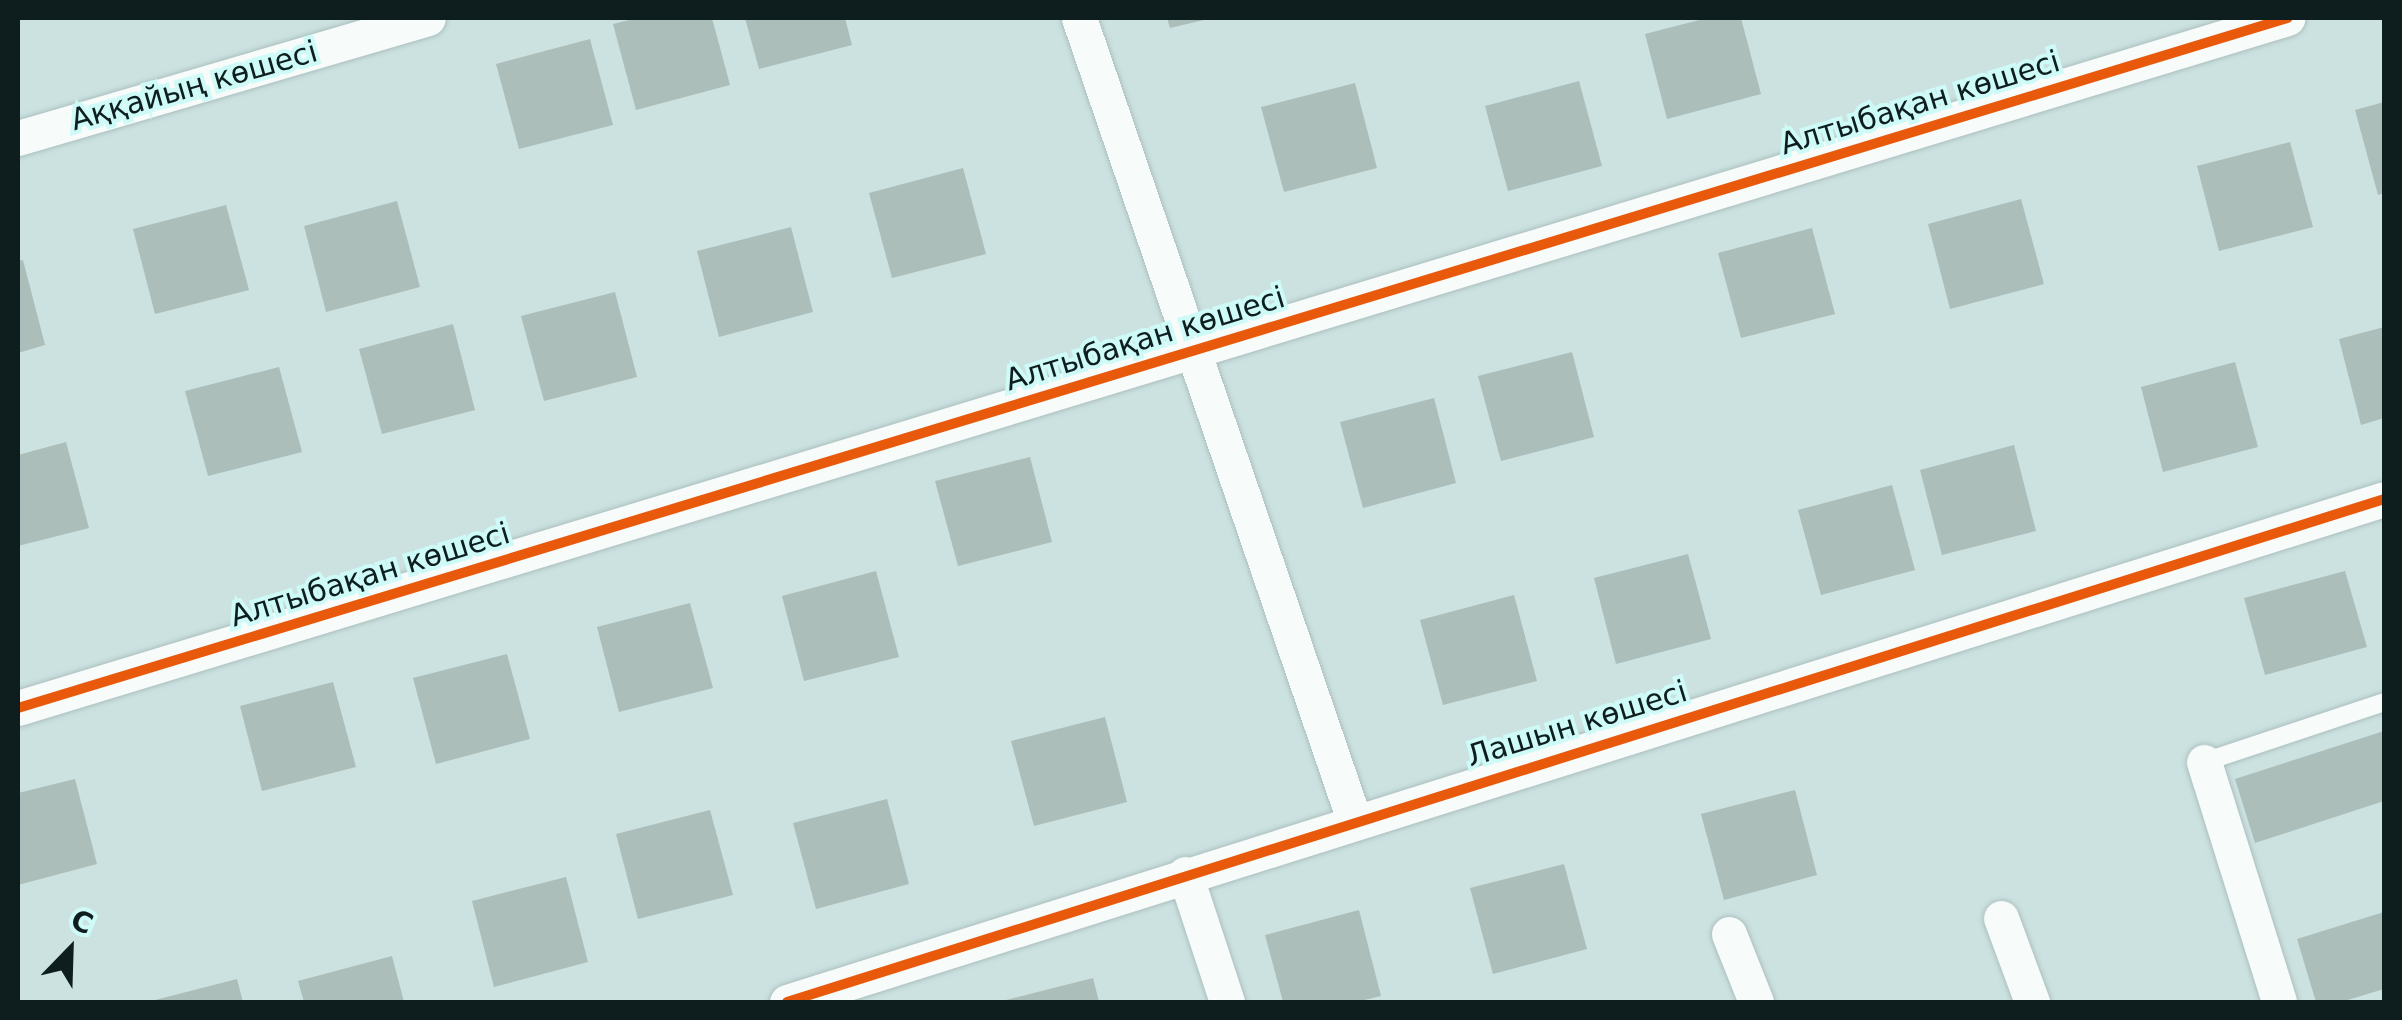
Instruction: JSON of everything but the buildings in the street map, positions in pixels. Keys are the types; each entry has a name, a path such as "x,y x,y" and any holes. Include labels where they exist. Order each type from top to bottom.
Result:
{"street":[{"name":"Аққайың көшесі","path":"18,138 428,18"},
{"path":"1079,18 1354,820"},
{"name":"Алтыбақан көшесі","path":"18,708 2288,18"},
{"name":"Лашын көшесі","path":"786,1002 1354,820 2384,499"},
{"path":"2204,762 2279,1002"},
{"path":"1185,874 1227,1002"},
{"path":"2001,918 2032,1002"},
{"path":"1729,934 1756,1002"}],"lane":[{"path":"2204,762 2384,702"}],"cycle path":[{"path":"18,708 2287,18"},
{"path":"787,1002 2384,499"}]}
